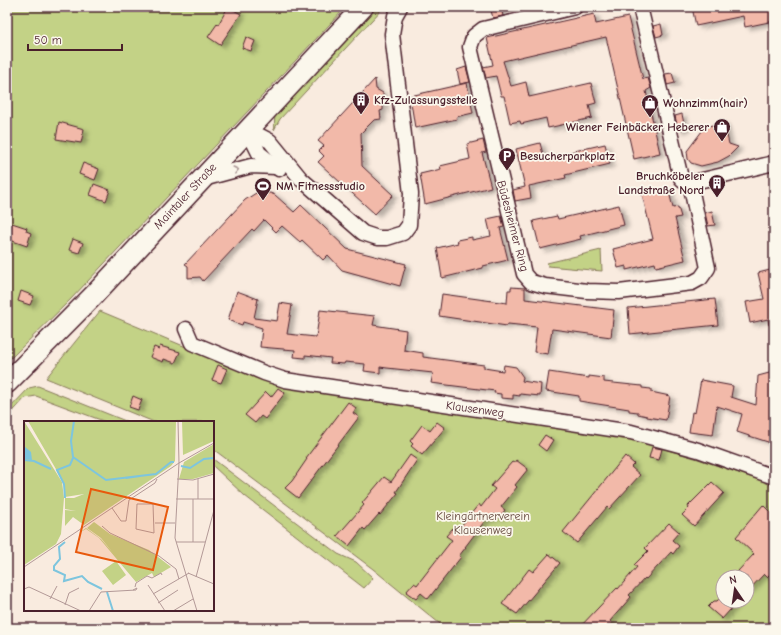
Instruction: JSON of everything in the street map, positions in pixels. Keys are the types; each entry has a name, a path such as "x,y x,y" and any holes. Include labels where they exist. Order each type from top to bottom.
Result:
{"main road":[{"name":"Maintaler Straße","path":"7,383 93,296 246,130 363,7"}],"street":[{"path":"246,130 270,141 301,179 362,233 378,238 387,238 403,233 410,225 411,194 392,34 395,16 400,7"},
{"name":"Büdesheimer Ring","path":"575,7 483,29 477,32 471,41 470,47 524,274 532,282 542,285 606,292 681,286 701,278 708,268 690,183 681,178 640,7"},
{"path":"246,130 259,153 276,168 301,179"},
{"path":"690,183 774,163"},
{"path":"199,181 251,166 276,168"},
{"name":"Klausenweg","path":"186,330 192,343 264,373 286,380 631,432 698,450 774,477"}],"green space":[{"path":"7,7 346,7 71,299 11,358 7,356"},
{"path":"373,7 384,7 280,119 274,130 275,114"},
{"path":"601,250 602,271 548,266 547,263"},
{"name":"Kleingärtnerverein Klausenweg","path":"100,311 279,386 628,438 698,459 774,485 774,628 445,628 373,569 214,450 214,421 152,421 46,378"},
{"path":"38,386 126,421 103,421 36,396 25,398 7,418 7,411 29,388"},
{"path":"214,460 338,554 356,562 373,578 364,588 245,496 214,467"}],"building":[{"path":"228,7 241,14 220,45 208,37 217,24 218,25"},
{"path":"490,7 501,7 503,16 493,18"},
{"path":"692,7 774,7 774,21 745,27 743,16 696,26"},
{"path":"594,14 596,24 628,17 643,79 648,78 651,88 646,91 660,153 634,159 606,37 503,61 511,86 526,82 529,97 591,83 596,103 589,105 592,118 548,128 546,118 521,124 520,121 510,123 504,96 501,96 496,76 486,78 483,67 493,65 487,38"},
{"path":"661,24 663,35 656,37 653,26"},
{"path":"246,37 255,41 251,51 242,48"},
{"path":"466,67 470,82 460,84 457,70"},
{"path":"672,73 675,83 667,85 665,74"},
{"path":"375,79 376,89 383,93 383,110 380,111 381,119 374,120 361,133 362,166 393,195 375,214 318,162 324,156 319,151 324,146 318,141"},
{"path":"467,83 473,113 456,117 457,119 415,128 410,96"},
{"path":"682,114 685,129 678,130 675,116"},
{"path":"59,122 84,129 81,143 56,139"},
{"path":"724,122 729,144 738,147 729,156 718,162 701,166 691,163 688,159 687,151 705,127"},
{"path":"483,140 486,152 482,153 491,187 425,204 420,174 441,169 440,166 470,159 467,144"},
{"path":"540,143 544,158 605,144 610,164 565,175 566,178 529,186 531,198 515,201 513,190 525,187 516,149"},
{"path":"83,163 99,169 95,180 79,174"},
{"path":"94,184 110,190 106,201 90,195"},
{"path":"668,188 673,208 678,207 681,217 675,218 685,260 656,267 655,263 626,270 626,266 618,268 613,249 653,239 642,194"},
{"path":"256,193 270,193 275,195 294,212 301,205 347,249 406,264 400,286 342,270 328,255 323,260 302,240 300,242 282,226 276,232 264,220 254,231 252,229 203,281 200,277 188,278 188,266 185,264 245,200"},
{"path":"619,205 624,225 580,236 581,239 540,249 533,221 557,216 558,219"},
{"path":"712,211 715,225 708,226 705,213"},
{"path":"501,216 504,227 500,228 508,260 442,278 437,248 458,243 457,240 472,237 472,240 491,236 487,219"},
{"path":"12,223 27,228 26,231 31,233 27,246 7,239 7,226 10,227"},
{"path":"73,239 83,243 79,253 69,250"},
{"path":"774,269 774,325 769,325 768,319 750,323 746,302 764,299 758,273"},
{"path":"511,287 525,288 525,299 614,310 611,337 552,329 548,354 534,352 537,327 508,324 507,326 439,316 442,294 507,303 508,290 511,290"},
{"path":"21,291 34,296 30,305 18,301"},
{"path":"237,291 258,299 254,318 277,321 280,303 292,305 287,334 316,337 320,310 375,316 373,325 406,330 404,350 423,353 423,357 484,365 484,368 503,371 504,365 516,367 523,377 522,381 541,384 540,396 520,394 520,396 513,395 513,399 501,398 501,394 494,393 495,391 431,383 433,373 380,367 380,373 364,371 365,364 345,362 344,364 330,363 331,358 305,355 305,358 294,357 295,350 260,347 262,328 243,322 242,325 228,320"},
{"path":"715,299 718,325 630,334 628,308"},
{"path":"160,346 180,352 175,363 164,359 163,362 150,357 154,347 159,349"},
{"path":"218,365 227,369 221,383 212,380"},
{"path":"549,372 589,378 589,376 604,378 604,382 642,386 642,388 651,389 651,392 670,396 666,420 647,417 638,414 638,412 629,411 629,409 579,401 579,396 546,391"},
{"path":"773,372 774,444 737,432 742,414 717,406 713,435 689,432 692,412 695,413 701,380 733,386 731,397 756,405 758,376"},
{"path":"278,388 285,393 265,419 261,416 255,423 245,415 266,392 271,397"},
{"path":"133,396 142,400 138,410 129,407"},
{"path":"348,402 356,408 353,413 359,417 298,498 285,488 292,481 307,459 306,458"},
{"path":"437,422 445,428 422,455 411,446 413,444 410,441 422,425 430,431"},
{"path":"545,435 553,440 546,451 538,445"},
{"path":"652,447 662,449 659,460 649,458"},
{"path":"410,455 417,460 396,492 398,493 380,515 379,514 365,530 363,528 349,546 337,536 364,505 362,503 384,477 391,482"},
{"path":"625,456 634,464 631,467 640,475 609,509 607,507 577,543 563,532"},
{"path":"516,460 528,469 515,485 517,487 501,507 505,510 499,518 495,514 490,520 487,518 459,556 461,557 428,599 421,593 416,599 406,592 414,583 417,585 452,540 446,536 453,528 456,532 479,504 481,507 495,489 491,486 512,462 514,463"},
{"path":"712,482 724,493 694,526 682,515 689,508 688,506"},
{"path":"763,505 774,516 774,570 767,577 764,574 755,584 755,569 740,569 754,554 736,537"},
{"path":"669,523 679,532 672,540 679,546 673,554 671,552 629,595 631,597 610,621 612,623 607,628 579,628 617,588 618,589 637,567 634,565 648,551 645,548"},
{"path":"549,554 560,563 517,614 502,604 529,569 533,572"},
{"path":"714,601 715,609 731,609 722,619 708,607"}],"place":[{"name":"Kfz-Zulassungsstelle","path":"361,115"},
{"name":"Wohnzimm(hair)","path":"650,118"},
{"name":"Wiener Feinbäcker Heberer","path":"722,142"},
{"name":"Besucherparkplatz","path":"507,171"},
{"name":"Bruchköbeler Landstraße Nord","path":"717,198"},
{"name":"NM Fitnessstudio","path":"263,201"}]}
